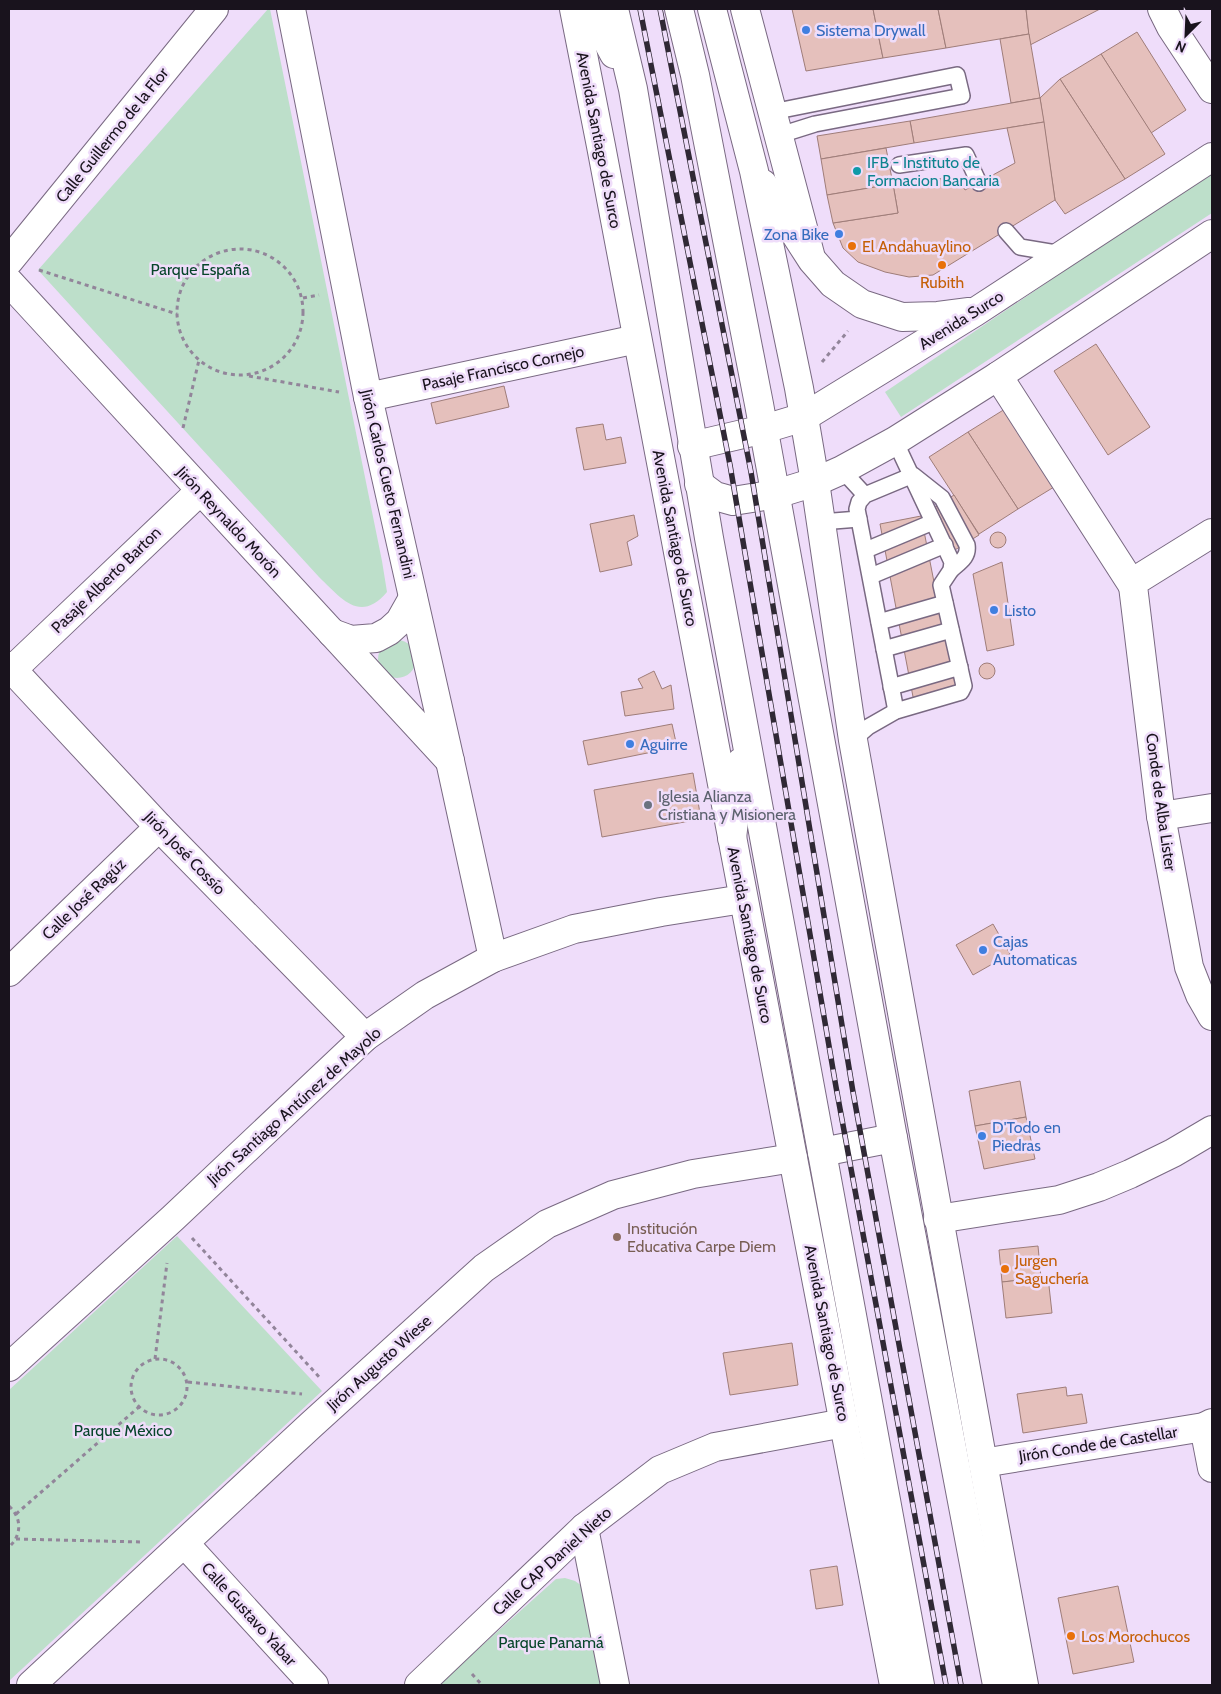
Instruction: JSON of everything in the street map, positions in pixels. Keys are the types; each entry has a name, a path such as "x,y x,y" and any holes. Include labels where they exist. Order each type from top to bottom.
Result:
{"main road":[{"name":"Calle Guillermo de la Flor","path":"9,261 214,9"},
{"name":"Jirón Carlos Cueto Fernandini","path":"291,9 368,397 493,958"},
{"name":"Avenida Santiago de Surco","path":"574,9 894,1685"},
{"path":"590,9 633,89"},
{"name":"Avenida Santiago de Surco","path":"614,9 633,89 692,446 744,736 920,1685"},
{"path":"679,9 695,75 764,429 893,1138 997,1685"},
{"path":"712,9 754,171 800,388 853,740 938,1219 1024,1685"},
{"path":"745,9 812,260"},
{"path":"1162,9 1212,89"},
{"name":"Avenida Surco","path":"692,446 764,429 804,417 976,312 1212,157"},
{"path":"754,171 812,260 832,284 862,304 902,317 976,312"},
{"path":"699,484 715,496 733,501 776,494 815,482 842,470 895,441 998,376 1212,234"},
{"name":"Jirón Reynaldo Morón","path":"9,282 450,761"},
{"name":"Pasaje Francisco Cornejo","path":"368,397 637,339"},
{"path":"998,376 1134,584 1140,578 1212,533"},
{"name":"Pasaje Alberto Barton","path":"10,668 200,491"},
{"name":"Conde de Alba Lister","path":"1134,584 1161,816 1189,967 1200,995 1212,1016"},
{"path":"332,633 351,640 376,638 389,631 400,621 414,598"},
{"name":"Jirón José Cossío","path":"10,668 160,827 365,1037"},
{"path":"732,838 744,736"},
{"path":"1161,816 1212,808"},
{"name":"Calle José Ragúz","path":"9,972 160,827"},
{"name":"Jirón Santiago Antúnez de Mayolo","path":"9,1367 172,1218 365,1037 425,994 493,958 574,929 661,912 744,899"},
{"path":"938,1219 1059,1200 1099,1187 1130,1174 1173,1153 1212,1130"},
{"path":"822,1152 893,1138"},
{"name":"Jirón Augusto Wiese","path":"31,1685 340,1398 484,1268 546,1224 613,1195 693,1174 793,1158"},
{"name":"Calle CAP Daniel Nieto","path":"419,1685 584,1528 660,1470 715,1447 844,1423"},
{"path":"1208,1425 1212,1468"},
{"name":"Jirón Conde de Castellar","path":"983,1463 1208,1425"},
{"path":"584,1528 615,1685"},
{"name":"Calle Gustavo Yabar","path":"185,1544 314,1685"}],"lane":[{"path":"957,75 962,96 815,124 776,123 957,75"},
{"path":"899,165 966,155 980,183"},
{"path":"1006,231 1020,247 1064,254"},
{"path":"895,441 913,475 933,522 946,545 952,562 952,570"},
{"path":"842,470 865,496"},
{"path":"896,711 858,509 859,502 865,496 913,475"},
{"path":"853,740 868,727 896,711 961,692 964,686 941,585 964,558 968,552 968,545 942,498 913,475"},
{"path":"821,522 859,519"},
{"path":"866,550 933,522"},
{"path":"871,576 946,545"},
{"path":"879,622 945,603"},
{"path":"884,649 952,630"},
{"path":"891,687 960,667"}],"path":[{"path":"249,376 269,370 286,357 298,340 304,319 303,298 296,282 286,268 271,257 255,251 236,249 217,253 200,263 187,277 179,295 177,314 179,331 187,347 199,360 214,370 231,375 249,376 340,392"},
{"path":"38,270 177,314"},
{"path":"303,298 320,295"},
{"path":"823,370 822,363 848,331"},
{"path":"183,428 199,360"},
{"path":"156,1359 172,1218"},
{"path":"172,1218 340,1398"},
{"path":"156,1359 172,1362 184,1374 188,1382 188,1391 180,1407 164,1415 155,1415 139,1407 131,1391 134,1374 140,1367 156,1359"},
{"path":"188,1382 340,1398"},
{"path":"16,1514 139,1407"},
{"path":"9,1506 16,1514 19,1522 19,1531 16,1539 9,1547"},
{"path":"16,1539 185,1544"},
{"path":"469,1670 482,1685"}],"green space":[{"name":"Parque España","path":"270,9 382,561 387,592 368,606 359,607 351,604 335,593 319,577 38,270"},
{"path":"1212,171 1212,213 901,417 885,392"},
{"path":"397,640 410,646 416,659 410,672 397,678 384,672 378,659 384,646"},
{"name":"Parque México","path":"177,1236 322,1391 9,1681 9,1390"},
{"name":"Parque Panamá","path":"565,1578 575,1581 582,1586 602,1685 438,1685 556,1579"}],"building":[{"path":"792,9 873,9 883,58 806,71"},
{"path":"873,9 938,9 946,48 883,58"},
{"path":"938,9 1026,9 1029,34 946,48"},
{"path":"1026,9 1100,9 1030,45"},
{"path":"1137,32 1186,110 1151,133 1101,54"},
{"path":"1029,34 1040,98 1011,103 1000,39"},
{"path":"1101,54 1165,154 1125,179 1060,79"},
{"path":"1060,79 1125,179 1065,214 1055,200 1040,98"},
{"path":"1040,98 1044,122 914,143 910,121"},
{"path":"910,121 914,143 821,159 817,136"},
{"path":"1044,122 1055,200 933,275 909,277 885,272 858,262 843,248 833,223 898,213 893,184 957,177 965,190 1015,163 1007,128"},
{"name":"IFB - Instituto de Formacion Bancaria","path":"886,148 893,184 827,195 821,159"},
{"path":"893,184 898,213 833,223 827,195"},
{"path":"1096,344 1150,427 1108,455 1054,371"},
{"path":"504,386 509,407 436,424 431,403"},
{"path":"1005,409 1054,487 1018,509 968,432"},
{"path":"603,424 606,440 621,437 626,463 584,470 576,428"},
{"path":"968,432 1018,509 979,534 929,457"},
{"path":"954,495 979,535 950,553 925,514"},
{"path":"634,515 638,536 627,542 632,565 600,572 590,524"},
{"path":"921,516 935,587 960,694 914,702 880,524"},
{"path":"995,532 1001,532 1006,537 1004,546 995,548 990,543 990,537"},
{"name":"Listo","path":"1002,562 1014,645 987,651 973,574"},
{"path":"987,663 993,665 995,671 993,677 987,679 981,677 979,671 981,665"},
{"path":"654,671 662,689 671,685 674,709 625,716 621,692 643,688 638,679"},
{"name":"Aguirre","path":"672,724 677,747 588,765 583,741"},
{"name":"Iglesia Alianza Cristiana y Misionera","path":"693,773 701,819 602,837 594,790"},
{"name":"Cajas Automaticas","path":"993,924 1010,954 973,975 956,945"},
{"path":"1020,1081 1026,1117 975,1126 969,1091"},
{"path":"1026,1117 1035,1159 984,1169 975,1126"},
{"path":"1038,1246 1041,1278 1002,1282 999,1250"},
{"path":"1048,1277 1052,1313 1006,1318 1002,1282"},
{"path":"792,1343 798,1385 730,1395 723,1353"},
{"path":"1066,1387 1067,1396 1082,1394 1087,1423 1023,1433 1017,1394"},
{"path":"837,1566 843,1605 816,1609 810,1570"},
{"path":"1118,1586 1134,1662 1073,1674 1058,1598"}],"railway":[{"path":"640,9 730,465 836,1087 946,1685"},
{"path":"660,9 751,472 853,1092 961,1685"}],"place":[{"name":"Sistema Drywall","path":"806,30"},
{"name":"IFB - Instituto de Formacion Bancaria","path":"857,171"},
{"name":"Zona Bike","path":"839,234"},
{"name":"El Andahuaylino","path":"852,246"},
{"name":"Rubith","path":"942,265"},
{"name":"Listo","path":"994,610"},
{"name":"Aguirre","path":"630,744"},
{"name":"Iglesia Alianza Cristiana y Misionera","path":"648,805"},
{"name":"Cajas Automaticas","path":"983,950"},
{"name":"D'Todo en Piedras","path":"982,1136"},
{"name":"Institución Educativa Carpe Diem","path":"617,1237"},
{"name":"Jurgen Saguchería","path":"1005,1269"},
{"name":"Los Morochucos","path":"1071,1636"}]}
